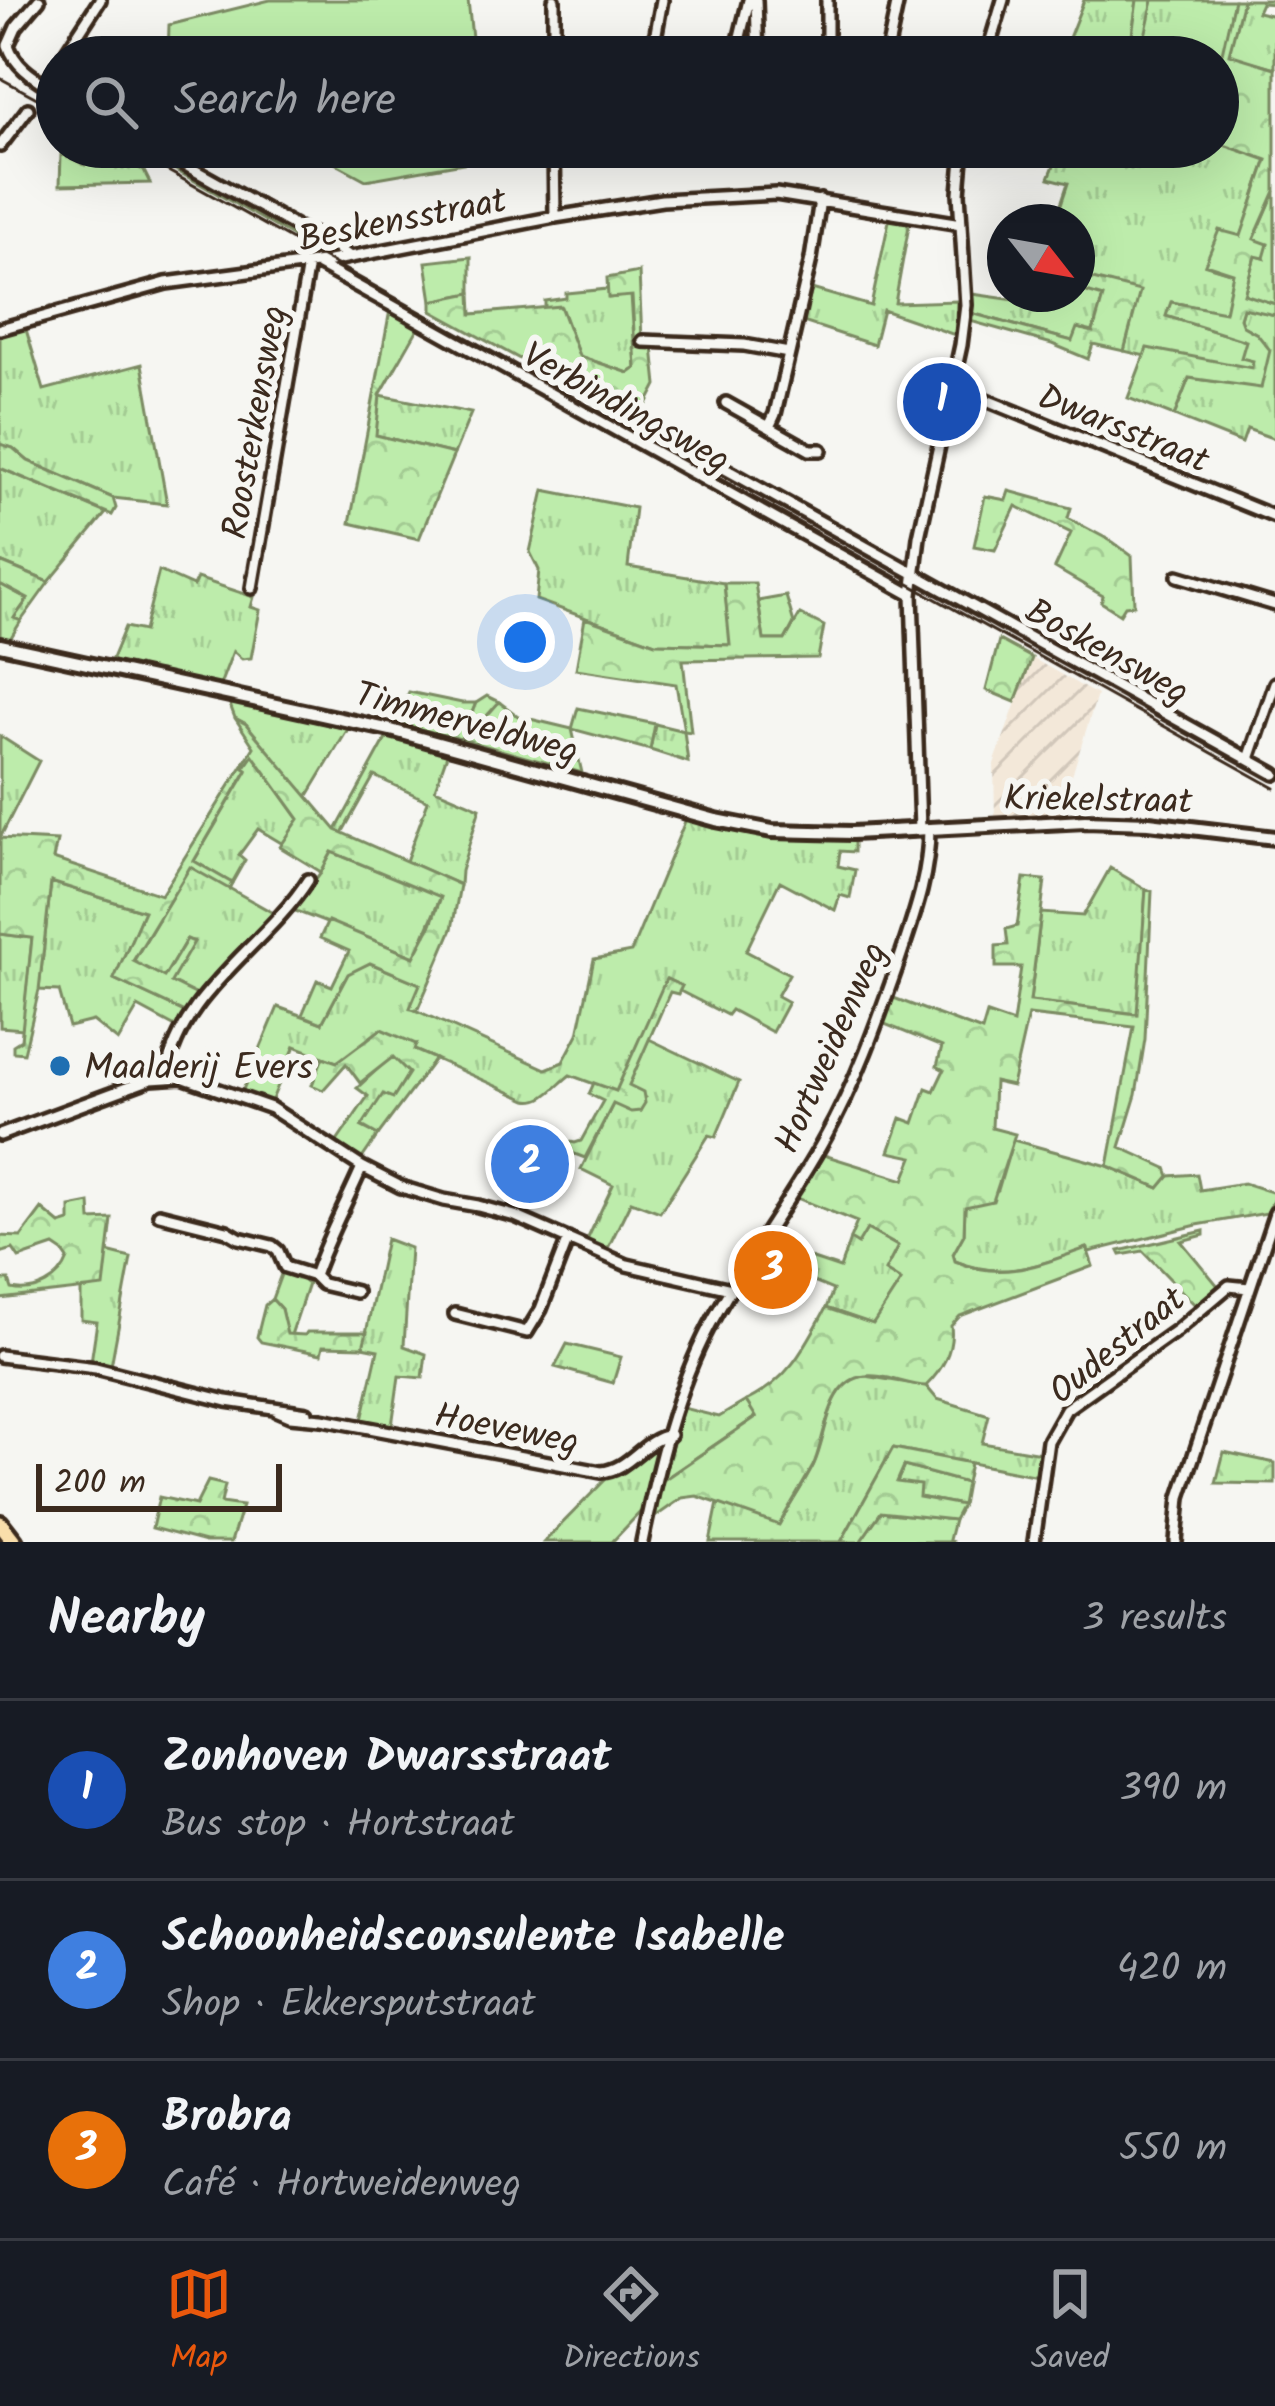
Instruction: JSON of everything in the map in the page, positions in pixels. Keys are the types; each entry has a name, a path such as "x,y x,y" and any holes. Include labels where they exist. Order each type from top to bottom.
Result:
{"highway":[{"path":"0,1524 14,1542"}],"street":[{"path":"36,79 20,68 8,45 16,27 39,0"},
{"path":"77,36 100,0"},
{"path":"554,0 554,36"},
{"path":"655,36 662,0"},
{"path":"742,36 753,0"},
{"path":"753,0 756,36"},
{"path":"826,0 827,36"},
{"path":"890,36 898,0"},
{"path":"992,36 1003,0"},
{"path":"0,146 28,109"},
{"path":"191,168 350,257"},
{"path":"554,168 555,217"},
{"name":"Hortweidenweg","path":"642,1542 697,1352 838,1113 921,896 929,854 912,591 928,492 962,345 966,305 961,168"},
{"name":"Beskensstraat","path":"0,329 166,283 312,264 555,217 688,197 776,194 961,224"},
{"path":"769,428 811,259 820,200"},
{"name":"Roosterkensweg","path":"252,588 312,264"},
{"name":"Verbindingsweg","path":"312,264 912,591"},
{"path":"643,341 744,345 789,353"},
{"name":"Dwarsstraat","path":"952,386 1275,517"},
{"path":"726,403 810,450 821,450"},
{"path":"691,450 915,568"},
{"path":"803,506 915,568"},
{"name":"Boskensweg","path":"915,568 1275,774"},
{"path":"1178,576 1275,605"},
{"name":"Timmerveldweg","path":"0,644 391,730 750,827 809,834 924,829"},
{"path":"1249,759 1275,683"},
{"name":"Kriekelstraat","path":"924,829 1114,821 1275,838"},
{"path":"166,1076 171,1056 199,1004 289,908 308,880"},
{"path":"2,1133 166,1076 196,1081 255,1100 362,1167 421,1194 497,1210 627,1265 731,1289"},
{"path":"314,1276 329,1233 362,1167"},
{"path":"159,1214 272,1246 285,1267 314,1276 322,1284 356,1292"},
{"path":"1176,1542 1180,1497 1274,1220"},
{"path":"455,1314 526,1332 541,1309 568,1239"},
{"name":"Oudestraat","path":"1034,1542 1048,1441 1066,1409 1177,1330 1229,1286 1249,1288"},
{"name":"Hoeveweg","path":"0,1356 96,1368 277,1410 602,1472 620,1468 656,1438 670,1435"}],"shaded area":[{"path":"1032,658 1097,695 1060,814 995,818 994,764"}],"green space":[{"path":"270,0 468,0 472,36 169,36 169,25"},
{"path":"1084,0 1137,0 1132,36 1070,36"},
{"path":"1137,0 1153,0 1145,36 1132,36"},
{"path":"1153,0 1234,0 1227,36 1144,36"},
{"path":"1234,0 1243,0 1234,36 1226,36"},
{"path":"1243,0 1275,0 1275,4 1261,3 1257,12 1275,16 1275,68 1239,58 1239,36 1233,36"},
{"path":"1239,57 1275,68 1275,191 1254,239 1268,244 1264,258 1255,256 1244,294 1275,304 1275,315 1243,308 1240,318 1270,350 1261,388 1189,378 1174,416 1128,398 1147,348 1252,368 1253,361 1241,358 1246,341 1166,316 1171,302 1225,312 1233,273 1205,264 1219,230 1241,236 1267,160 1239,150"},
{"path":"1239,150 1267,159 1241,237 1206,265 1233,273 1225,313 1172,302 1167,316 1246,341 1254,361 1252,369 1147,349 1145,356 1124,351 1139,292 1095,280 1095,204 1061,204 1068,183 1049,178 1053,168 1239,168"},
{"path":"61,168 139,168 150,183 60,185"},
{"path":"172,168 185,168 329,244 338,253 329,257"},
{"path":"344,168 435,168 366,180"},
{"path":"1275,191 1275,304 1244,295 1255,255 1264,258 1254,240"},
{"path":"890,216 910,220 895,303 957,301 955,335 883,310 874,345 803,322 812,289 871,306"},
{"path":"471,257 471,293 432,301 426,262"},
{"path":"639,272 642,340 653,347 657,385 637,423 432,311 432,301 471,293 472,314 560,306 579,356 629,373 636,368 632,296 608,298 607,278"},
{"path":"1095,280 1140,291 1124,351 1093,344 1088,359 970,321 971,313 1072,341 1077,328 1093,332 1103,297 1095,295"},
{"path":"608,289 609,298 631,295 636,369 628,373 579,356 561,307 545,308 545,301 566,298 566,293"},
{"path":"972,294 987,296 987,312 1095,312 1095,294 1103,296 1093,332 1072,341 971,313"},
{"path":"1243,307 1275,315 1275,439 1247,429 1242,443 1174,416 1189,378 1261,387 1257,334 1243,326"},
{"path":"390,310 420,325 380,395 376,435 454,454 419,539 350,523"},
{"path":"25,326 44,390 142,364 167,504 113,498 0,444 0,333"},
{"path":"380,395 471,413 454,454 375,435"},
{"path":"0,444 113,498 112,515 0,468"},
{"path":"0,468 106,513 49,582 0,562"},
{"path":"544,490 635,508 628,567 724,583 731,645 655,643 536,600 539,570 530,552"},
{"path":"1009,491 1071,508 1068,518 1132,556 1134,605 1125,606 1120,614 1101,602 1103,596 1055,568 1071,533 1016,506 995,550 974,546 985,496 1006,500"},
{"path":"0,562 49,582 21,621 14,618 28,599 0,584"},
{"path":"159,571 193,586 197,578 254,597 251,607 260,610 251,658 242,659 233,651 220,685 111,661 125,627 144,631"},
{"path":"724,583 755,583 764,640 785,640 800,614 824,626 818,658 683,660 691,732 684,731 676,684 576,669 585,618 655,643 730,645"},
{"path":"0,584 28,599 15,617 21,621 10,639 0,637"},
{"path":"786,596 794,623 785,640 764,640 758,601"},
{"path":"999,640 1032,658 1015,702 986,690"},
{"path":"409,692 476,703 461,739 394,723"},
{"path":"487,696 499,702 485,718 520,735 536,750 552,753 551,764 461,739 476,703"},
{"path":"229,702 348,729 307,797 246,724 235,718"},
{"path":"499,702 518,716 572,729 582,773 551,764 551,753 536,750 520,735 484,717"},
{"path":"578,708 655,724 650,750 572,729"},
{"path":"235,718 246,724 336,830 460,885 452,929 417,1011 410,1008 420,984 370,963 348,974 322,1023 302,1015 317,980 332,986 349,951 320,938 328,921 414,957 441,897 332,852 321,872 280,847 299,819 253,755 194,861 232,883 229,889 190,867 133,961 164,977 187,939 194,942 171,982 201,997 189,1014 114,979 144,911 51,882 39,990 24,1053 13,1052 13,1045 21,1040 32,938 0,934 0,838 57,841 53,859 161,895 254,747"},
{"path":"655,724 684,731 688,762 650,750"},
{"path":"0,736 39,761 0,838"},
{"path":"387,737 448,752 435,789 480,808 460,885 406,861 428,801 374,776 342,833 336,830"},
{"path":"253,755 299,819 283,844 258,829 239,855 245,860 232,883 194,861"},
{"path":"686,819 769,836 854,840 854,852 840,851 838,866 855,870 850,898 840,895 835,910 780,881 746,951 789,974 777,996 788,1002 772,1032 731,1010 727,1015 680,991 681,986 667,979 616,1092 570,1075 544,1096 527,1100 413,1049 416,1044 336,1062 295,1046 271,1102 242,1092 278,1007 322,1023 348,973 370,963 421,984 411,1008 546,1069 563,1062 578,1034 594,959 631,952"},
{"path":"332,852 441,896 415,957 293,910"},
{"path":"190,866 275,914 201,997 170,983 193,941 186,940 164,978 133,962"},
{"path":"1110,868 1146,889 1138,1014 1030,1001 1041,913 1083,916"},
{"path":"1024,878 1045,880 1030,1001 1137,1014 1146,889 1152,891 1145,1039 1136,1095 1120,1147 1166,1168 1169,1176 1159,1188 1108,1166 1134,1027 1028,1015 1012,1086 994,1082 992,1128 1015,1134 993,1201 965,1207 964,1234 953,1254 955,1261 973,1267 1006,1270 1087,1248 1093,1266 960,1316 951,1326 946,1359 926,1386 877,1376 849,1382 834,1402 813,1466 779,1525 697,1496 682,1498 655,1517 662,1481 756,1417 746,1401 784,1373 826,1308 873,1324 901,1281 885,1271 898,1246 867,1229 858,1244 850,1239 857,1222 797,1198 824,1155 904,1180 913,1157 889,1152 901,1118 914,1123 926,1088 934,1091 944,1070 937,1066 942,1047 882,1023 891,997 982,1031 987,1014 1013,1023 1021,967 996,967 996,946 1008,945 1006,929 1017,926"},
{"path":"51,882 144,911 114,979 189,1014 179,1029 138,1007 118,1041 93,1021 69,1027 59,991 39,990"},
{"path":"0,934 32,938 23,1029 0,1027"},
{"path":"666,979 682,986 678,994 670,992 629,1085 643,1092 645,1103 640,1111 613,1104 585,1158 559,1148 562,1140 581,1141 603,1101 589,1094 594,1083 616,1091"},
{"path":"381,1029 416,1044 414,1050 435,1059 378,1135 362,1126 383,1094 393,1098 409,1073 393,1057 360,1083 346,1064 323,1090 312,1085 323,1057 337,1062"},
{"path":"649,1039 739,1082 716,1137 709,1135 660,1212 631,1201 606,1252 586,1242 613,1185 581,1169 613,1104 640,1111 645,1098 628,1086"},
{"path":"392,1056 409,1072 393,1099 362,1127 378,1135 361,1160 336,1143 368,1096 357,1088"},
{"path":"1013,1140 1108,1166 1159,1188 1169,1176 1197,1174 1200,1190 1244,1183 1275,1196 1267,1213 1088,1249 1022,1268 990,1270 955,1261 953,1254 964,1234 965,1207 998,1190"},
{"path":"90,1203 91,1220 112,1219 104,1287 0,1299 0,1280 9,1280 12,1289 38,1288 59,1274 68,1259 54,1246 19,1258 13,1249 0,1253 0,1236 21,1237 42,1209 60,1224 70,1221 70,1207"},
{"path":"867,1229 899,1247 901,1281 873,1325 826,1308 833,1290 792,1273 798,1254 840,1268 850,1239 858,1243"},
{"path":"1204,1231 1204,1235 1181,1241 1219,1287 1197,1307 1143,1251 1121,1255 1119,1251"},
{"path":"386,1239 410,1248 404,1346 426,1354 423,1378 399,1376 392,1426 362,1420 378,1350 363,1347"},
{"path":"107,1252 131,1258 111,1366 91,1362 97,1322 81,1320 81,1290 103,1286"},
{"path":"283,1269 306,1277 308,1284 291,1335 286,1334 281,1309 272,1299"},
{"path":"272,1299 281,1309 287,1334 367,1332 363,1347 323,1346 321,1354 261,1342 257,1337 265,1305"},
{"path":"567,1344 621,1357 613,1383 555,1367"},
{"path":"866,1376 926,1386 937,1399 989,1415 982,1443 1041,1453 1038,1476 893,1448 841,1542 710,1542 718,1503 779,1524 814,1464 836,1398 853,1380"},
{"path":"746,1401 757,1416 662,1481 683,1408 719,1417"},
{"path":"658,1442 644,1508 612,1542 544,1542 607,1478"},
{"path":"893,1448 970,1463 966,1483 904,1466 897,1482 920,1485 919,1497 962,1505 954,1520 881,1512 860,1542 841,1542"},
{"path":"1224,1452 1275,1463 1275,1484 1216,1483"},
{"path":"904,1466 966,1483 962,1505 919,1497 896,1483"},
{"path":"208,1481 225,1485 221,1503 242,1506 231,1542 205,1542 152,1528 159,1497 196,1505"},
{"path":"881,1512 954,1520 949,1540 953,1542 860,1542"}],"railway":[{"path":"0,78 36,98"},
{"path":"163,168 1275,788"}],"place":[{"name":"Zonhoven Dwarsstraat","path":"942,402"},
{"name":"Maalderij Evers","path":"60,1066"},
{"name":"Schoonheidsconsulente Isabelle","path":"530,1164"},
{"name":"Brobra","path":"773,1270"}]}
